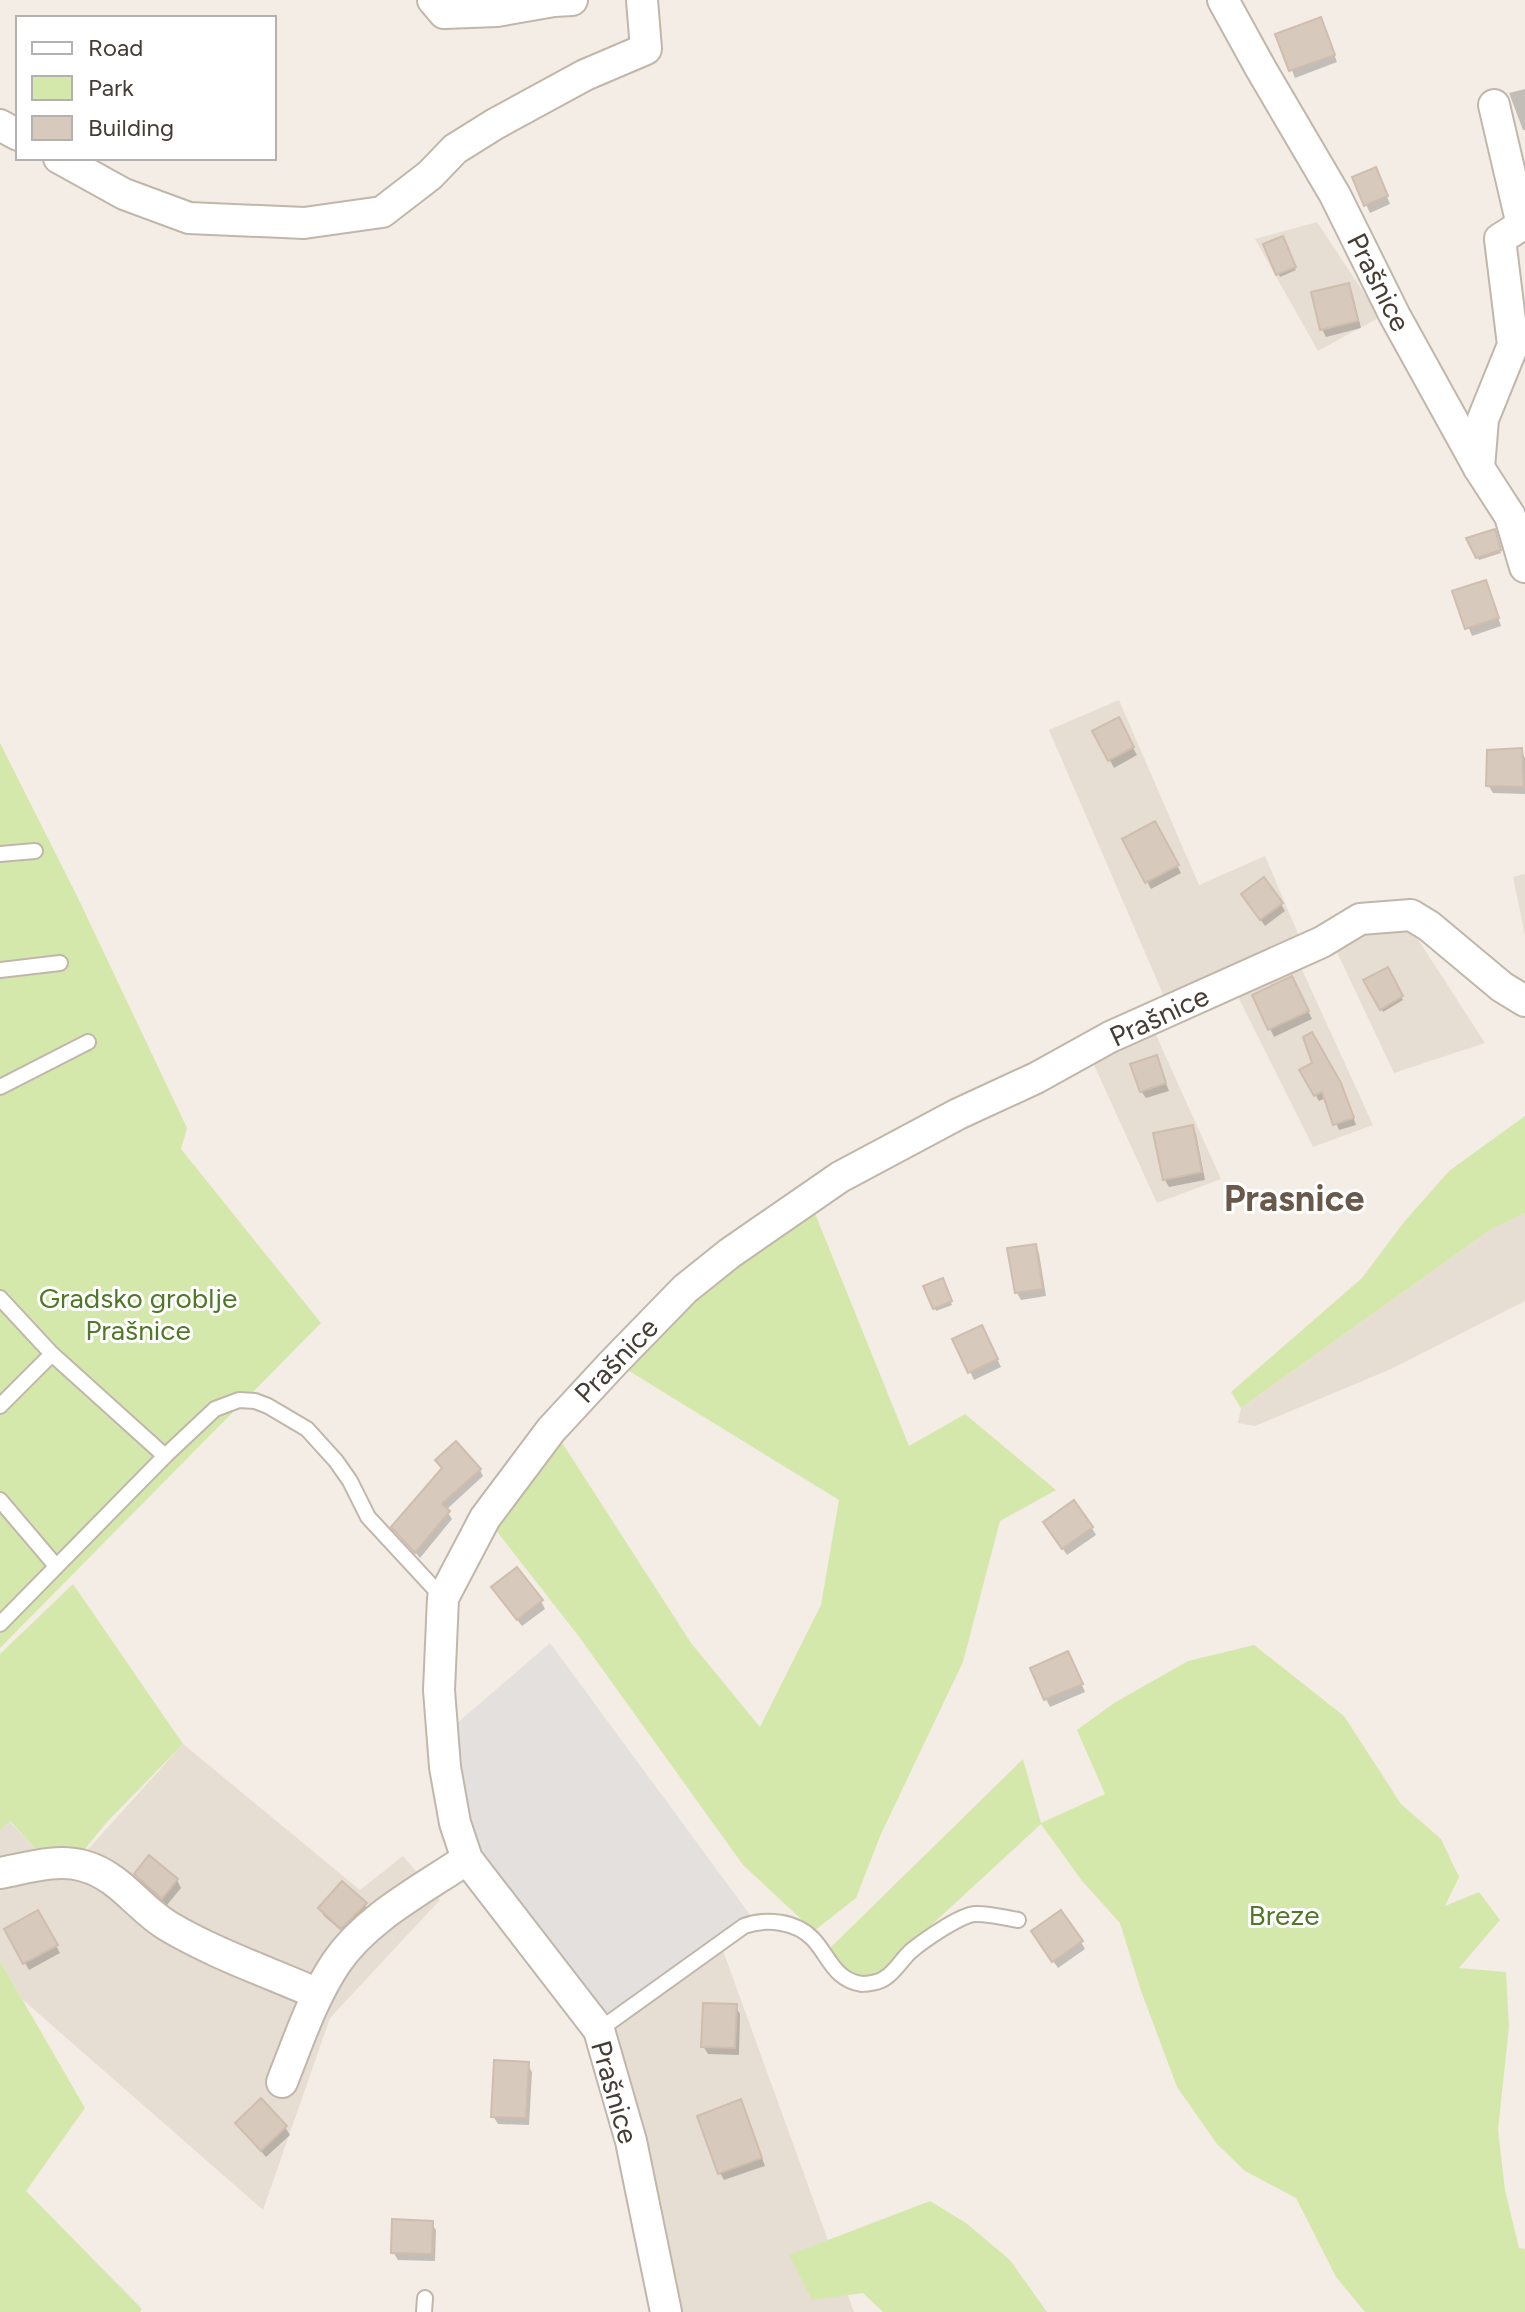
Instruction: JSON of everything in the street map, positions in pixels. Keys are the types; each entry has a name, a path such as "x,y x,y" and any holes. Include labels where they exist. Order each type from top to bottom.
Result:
{"street":[{"path":"433,0 444,13 497,11 572,0"},
{"path":"63,160 124,194 189,218 304,223 382,212 430,175 455,149 495,124 585,75 646,49 642,0"},
{"name":"Prašnice","path":"1223,0 1335,195 1395,316 1479,468 1510,516 1525,567"},
{"path":"1479,468 1483,419 1513,345 1500,239 1522,225 1494,105"},
{"name":"Prašnice","path":"666,2312 631,2141 599,2030 467,1859 455,1823 445,1767 439,1690 443,1598 485,1518 551,1430 685,1289 730,1253 840,1177 1110,1037 1322,942 1360,919 1411,915 1429,926 1502,987 1525,1001"},
{"path":"282,2082 318,1994 337,1961 375,1920 467,1859"},
{"path":"0,1873 56,1862 84,1865 110,1877 166,1925 318,1994"}],"lane":[{"path":"0,854 35,851"},
{"path":"0,970 60,963"},
{"path":"0,1087 88,1042"},
{"path":"0,1298 52,1354 165,1456"},
{"path":"0,1406 52,1354"},
{"path":"0,1624 215,1409 239,1400 255,1401 289,1416 307,1429 350,1481 368,1517 443,1598"},
{"path":"0,1500 56,1566"},
{"path":"599,2030 744,1926 759,1921 796,1927 813,1938 836,1972 850,1981 865,1984 885,1978 911,1951 944,1927 973,1913 1018,1920"}],"shaded area":[{"path":"1317,222 1380,317 1318,351 1255,239"},
{"path":"1119,700 1199,885 1265,856 1302,943 1166,1001 1049,730"},
{"path":"1525,874 1525,936 1513,877"},
{"path":"1412,930 1485,1043 1394,1073 1336,950 1299,963 1373,1125 1313,1147 1235,991 1152,1026 1221,1179 1157,1203 1083,1041 1341,931"},
{"path":"1525,1213 1525,1301 1391,1369 1255,1426 1238,1423 1241,1408 1490,1230"},
{"path":"550,1643 753,1919 611,2030 478,1852 441,1737"},
{"path":"183,1744 360,1890 403,1856 440,1900 330,2018 263,2210 22,1999 0,1961 0,1830 9,1821 63,1877"},
{"path":"721,1945 854,2312 676,2312 611,2030"}],"green space":[{"name":"Gradsko groblje Prašnice","path":"0,743 78,898 187,1128 181,1149 321,1323 0,1648"},
{"path":"1525,1116 1525,1213 1490,1230 1241,1408 1231,1392 1362,1278 1404,1222 1449,1171"},
{"path":"812,1206 909,1446 965,1414 1056,1490 1000,1521 963,1662 881,1834 856,1898 814,1931 743,1865 580,1638 495,1529 561,1441 691,1643 760,1727 821,1605 839,1500 621,1366 691,1294"},
{"path":"73,1584 183,1744 107,1822 62,1877 10,1821 0,1830 0,1654"},
{"name":"Breze","path":"1254,1645 1344,1716 1401,1804 1441,1839 1459,1877 1445,1906 1479,1892 1500,1920 1459,1968 1506,1972 1509,2027 1498,2130 1505,2190 1519,2248 1525,2249 1525,2312 1365,2312 1336,2277 1296,2198 1245,2171 1217,2144 1177,2087 1141,1991 1120,1923 1082,1881 1041,1824 862,1989 829,1949 1023,1759 1041,1823 1105,1794 1077,1730 1114,1703 1188,1661"},
{"path":"0,1961 85,2108 26,2191 142,2309 140,2312 0,2312"},
{"path":"930,2201 966,2223 1010,2260 1047,2312 883,2312 863,2293 812,2300 789,2255"}],"building":[{"path":"1321,17 1335,55 1289,71 1275,34"},
{"path":"1376,167 1388,196 1364,206 1352,177"},
{"path":"1283,236 1296,267 1276,275 1263,244"},
{"path":"1349,283 1358,321 1320,330 1311,292"},
{"path":"1495,529 1501,550 1476,558 1466,538"},
{"path":"1486,580 1499,618 1465,629 1452,591"},
{"path":"1119,717 1134,747 1108,761 1092,731"},
{"path":"1522,748 1524,787 1486,786 1487,750"},
{"path":"1155,821 1179,865 1145,883 1122,839"},
{"path":"1264,877 1283,903 1260,920 1241,894"},
{"path":"1388,967 1403,996 1380,1010 1363,980"},
{"path":"1292,976 1309,1011 1268,1030 1252,995"},
{"path":"1312,1032 1341,1083 1354,1118 1333,1125 1322,1092 1314,1096 1299,1070 1312,1063 1303,1037"},
{"path":"1157,1055 1166,1083 1140,1092 1130,1064"},
{"path":"1193,1125 1202,1172 1163,1180 1153,1133"},
{"path":"1036,1244 1043,1289 1015,1293 1007,1248"},
{"path":"943,1278 952,1301 933,1309 923,1286"},
{"path":"982,1325 998,1359 968,1373 952,1339"},
{"path":"456,1441 481,1469 442,1504 450,1511 415,1553 391,1527 442,1468 435,1460"},
{"path":"1074,1500 1093,1527 1062,1549 1043,1522"},
{"path":"517,1567 543,1600 517,1620 491,1587"},
{"path":"1068,1651 1083,1684 1044,1700 1030,1668"},
{"path":"149,1855 178,1879 162,1899 134,1874"},
{"path":"342,1881 367,1903 341,1929 318,1908"},
{"path":"38,1910 58,1945 23,1964 4,1929"},
{"path":"1061,1910 1083,1941 1052,1962 1031,1931"},
{"path":"703,2003 737,2004 735,2048 701,2047"},
{"path":"494,2060 529,2062 526,2118 491,2117"},
{"path":"261,2098 287,2126 261,2151 235,2123"},
{"path":"741,2099 762,2158 718,2174 697,2116"},
{"path":"392,2219 433,2221 432,2254 391,2253"}],"district":[{"name":"Prasnice","path":"1294,1198"}]}
